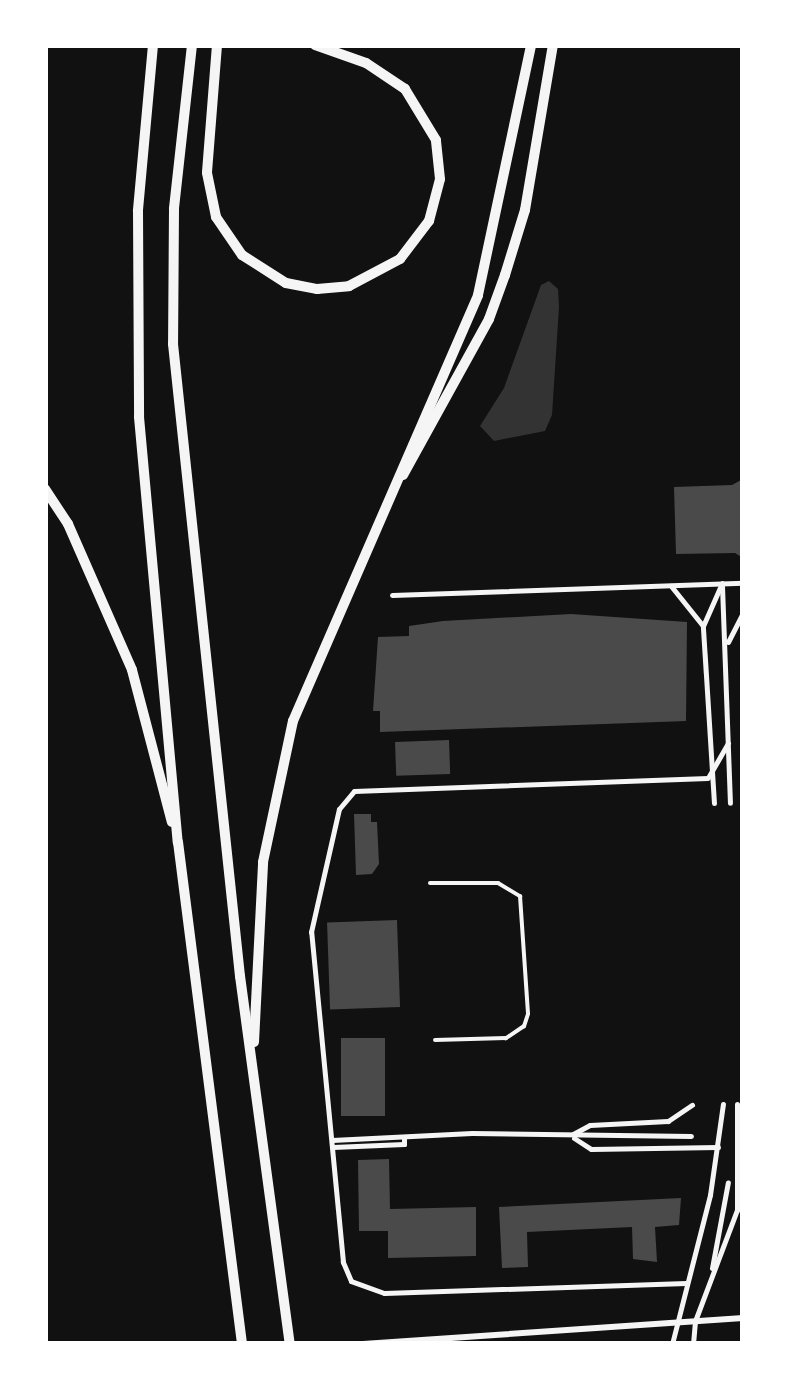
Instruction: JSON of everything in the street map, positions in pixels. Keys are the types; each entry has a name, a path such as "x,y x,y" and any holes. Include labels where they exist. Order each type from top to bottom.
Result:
{"highway":[{"path":"153,45 138,210 138,418 178,842 242,1344"},
{"path":"192,45 174,208 174,344 252,1053 290,1344"},
{"path":"217,45 207,155 216,217 242,255 286,283 316,288 349,286 400,260 429,221 440,179 436,140 405,88 366,64 316,45"},
{"path":"252,1053 263,862 276,784 314,661 397,484 478,295 531,45"},
{"path":"397,484 454,387 500,290 525,210 553,45"},
{"path":"45,488 68,524 132,670 149,753 178,842"}],"street":[{"path":"392,595 743,582"},
{"path":"714,803 708,778 702,626 722,583"},
{"path":"722,583 730,802"},
{"path":"671,586 702,626"},
{"path":"726,645 743,613"},
{"path":"708,778 730,740"},
{"path":"686,1283 364,1290 343,1262 311,962 314,913 342,800 354,792 708,778"},
{"path":"430,884 498,883 520,896 528,1014 524,1026 506,1038 435,1040"},
{"path":"672,1344 718,1147 724,1104"},
{"path":"712,1271 726,1252 740,1194 737,1104"},
{"path":"570,1136 590,1126 668,1121 692,1105"},
{"path":"570,1136 591,1149 718,1147"},
{"path":"332,1144 691,1136"},
{"path":"694,1344 695,1321 712,1271 728,1182"},
{"path":"363,1344 743,1318"}],"shaded area":[{"path":"549,281 558,289 559,307 552,415 545,431 494,441 480,426 504,388 541,285"}],"building":[{"path":"743,479 743,558 735,553 676,554 674,487 732,485"},
{"path":"571,614 687,622 686,721 380,732 380,711 373,711 378,637 409,636 409,626 443,621"},
{"path":"449,740 450,774 396,776 395,742"},
{"path":"354,814 371,814 371,822 377,822 379,864 372,874 356,875"},
{"path":"397,920 400,1007 330,1009 327,922"},
{"path":"341,1038 385,1038 385,1116 341,1116"},
{"path":"389,1159 390,1209 476,1207 476,1256 388,1258 388,1231 359,1231 358,1160"},
{"path":"681,1198 679,1225 655,1227 657,1262 633,1259 632,1227 527,1232 528,1267 502,1268 499,1207"}]}
